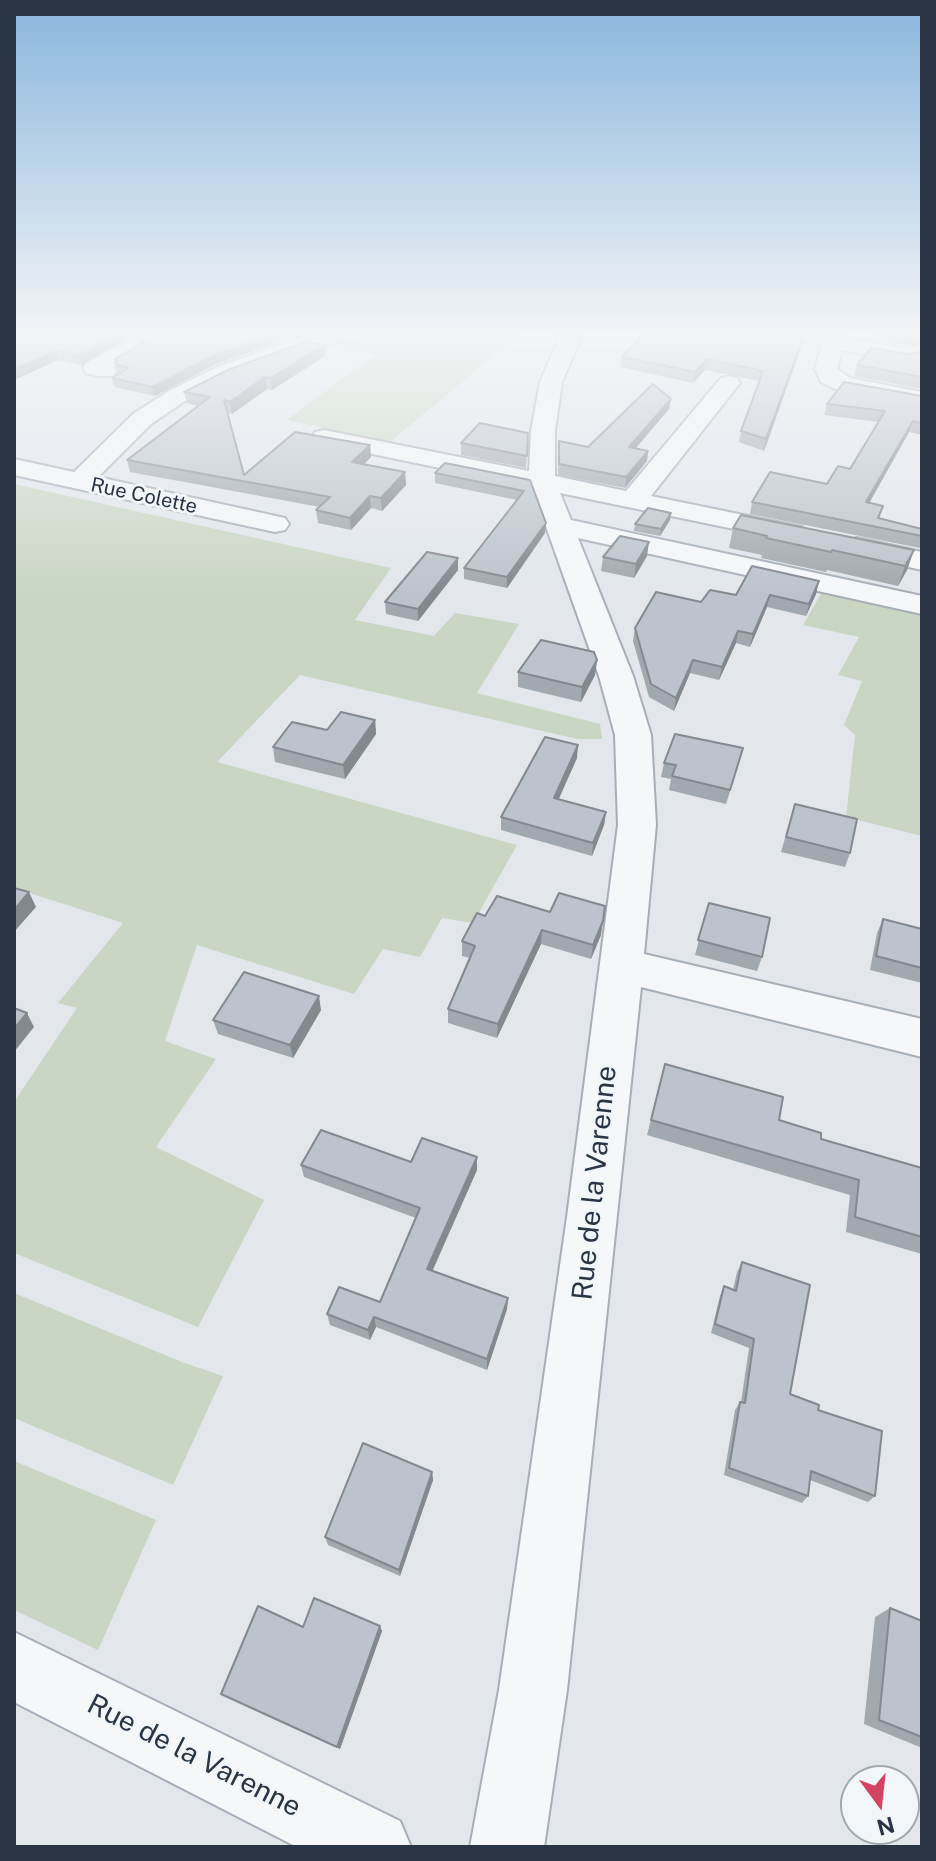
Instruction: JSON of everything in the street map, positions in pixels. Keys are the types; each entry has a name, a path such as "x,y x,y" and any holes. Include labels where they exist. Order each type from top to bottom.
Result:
{"street":[{"path":"80,482 103,455 141,420"},
{"name":"Rue de la Varenne","path":"507,1847 533,1690 591,1233 637,825 633,735 616,676 542,480 545,420"},
{"path":"633,500 699,420"},
{"path":"324,437 922,561"},
{"name":"Rue Colette","path":"14,467 275,524"},
{"path":"562,528 584,530 922,605"},
{"path":"619,965 922,1038"},
{"name":"Rue de la Varenne","path":"14,1666 374,1847"}],"green space":[{"path":"287,420 417,420 390,442"},
{"path":"14,484 391,568 355,620 434,636 455,613 519,624 477,693 600,724 602,739 577,739 300,675 217,762 517,845 473,923 442,918 420,957 383,949 354,994 197,945 165,1041 216,1059 156,1147 264,1200 198,1327 14,1253 14,1102 77,1008 58,1003 123,923 14,888"},
{"path":"823,590 922,611 922,836 846,817 855,735 844,725 862,681 838,675 859,637 803,625"},
{"path":"14,1293 223,1376 173,1485 14,1418"},
{"path":"14,1461 156,1520 98,1650 14,1610"}],"building":[{"path":"180,420 229,420 244,475 295,432 370,445 352,462 405,472 381,498 370,496 350,518 316,510 330,497 127,460"},
{"path":"616,420 653,420 629,447 648,451 626,477 559,464 559,441 588,447"},
{"path":"745,420 773,420 766,439 741,431"},
{"path":"880,420 922,420 922,423 913,421 866,502 883,506 878,518 922,529 922,536 752,502 770,472 827,484 838,466 850,469"},
{"path":"480,423 528,433 527,456 461,443"},
{"path":"445,463 530,480 546,523 507,577 464,568 524,491 435,473"},
{"path":"648,508 671,513 661,529 635,524"},
{"path":"741,515 914,550 905,566 831,552 733,528"},
{"path":"620,536 649,542 636,564 603,557"},
{"path":"427,552 458,558 418,609 385,602"},
{"path":"752,566 819,581 809,604 770,595 753,634 738,631 722,667 693,660 676,698 651,684 635,628 656,592 701,602 710,590 736,595"},
{"path":"541,640 594,652 597,660 582,687 518,672"},
{"path":"341,712 375,720 343,765 273,747 292,722 327,730"},
{"path":"675,734 743,748 730,790 672,776 676,765 664,763"},
{"path":"545,737 578,745 554,798 606,812 593,843 501,817"},
{"path":"795,804 857,819 850,853 786,837"},
{"path":"14,888 29,892 14,910"},
{"path":"559,893 605,906 603,921 593,945 542,930 498,1024 448,1009 475,946 462,941 477,913 485,916 497,896 550,912"},
{"path":"709,903 770,918 762,957 698,940"},
{"path":"883,919 922,929 922,968 876,956"},
{"path":"244,972 319,996 290,1045 213,1020"},
{"path":"14,1008 27,1013 14,1029"},
{"path":"665,1064 783,1097 779,1120 821,1133 821,1139 922,1168 922,1237 855,1217 859,1180 651,1120"},
{"path":"321,1130 411,1162 422,1138 477,1157 427,1269 508,1298 487,1359 374,1317 368,1330 327,1314 339,1287 380,1302 420,1208 301,1165"},
{"path":"742,1262 810,1285 790,1394 819,1405 818,1410 882,1431 875,1496 811,1471 808,1496 729,1468 740,1402 745,1403 754,1339 715,1324 724,1286 736,1291"},
{"path":"363,1443 432,1472 399,1570 325,1537"},
{"path":"314,1598 380,1626 337,1747 221,1694 258,1606 303,1627"},
{"path":"890,1608 922,1621 922,1737 879,1720"}]}
